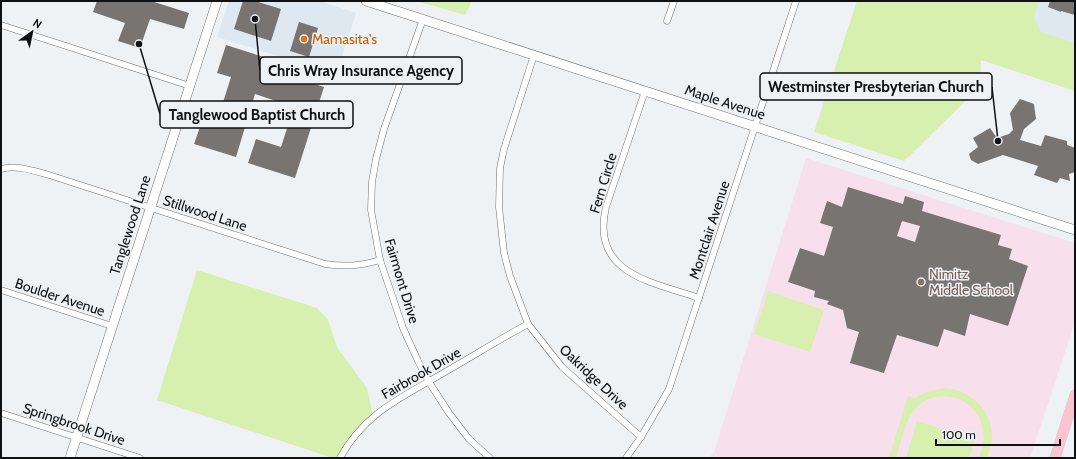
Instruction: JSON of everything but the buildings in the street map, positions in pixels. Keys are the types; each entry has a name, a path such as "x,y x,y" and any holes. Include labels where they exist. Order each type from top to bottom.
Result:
{"main road":[{"name":"Tanglewood Lane","path":"70,458 217,1"},
{"name":"Maple Avenue","path":"366,1 1075,230"},
{"path":"1055,458 1075,395"}],"street":[{"path":"667,21 674,1"},
{"name":"Montclair Avenue","path":"626,458 641,437 669,389 796,1"},
{"name":"Fairmont Drive","path":"423,19 387,122 376,159 372,182 371,210 380,260 403,328 429,382 449,413 469,439 490,458"},
{"path":"1,25 190,86"},
{"name":"Oakridge Drive","path":"534,55 504,149 499,184 500,230 510,276 528,324 562,367 641,437"},
{"name":"Fern Circle","path":"645,91 606,207 603,226 604,236 611,255 617,263 633,275 699,298"},
{"name":"Stillwood Lane","path":"1,169 18,168 34,171 325,264 343,267 362,266 380,260"},
{"name":"Boulder Avenue","path":"1,290 112,326"},
{"name":"Fairbrook Drive","path":"340,458 354,437 379,411 407,393 429,382 528,324"},
{"name":"Springbrook Drive","path":"1,413 140,458"}],"shaded area":[{"path":"229,1 320,1 356,13 336,74 217,37"},
{"path":"980,1 1075,1 1075,90"},
{"name":"Nimitz Middle School","path":"806,158 1075,243 1075,322 1030,458 709,458 714,452"}],"green space":[{"path":"416,1 472,1 465,15"},
{"path":"857,1 1039,1 1034,17 1041,32 1075,43 1075,91 981,60 980,87 904,161 814,132"},
{"path":"197,270 317,308 328,320 337,347 367,388 373,416 340,458 333,458 157,400"},
{"path":"768,291 824,310 810,352 754,334"},
{"path":"946,388 964,393 972,398 984,410 991,427 992,437 987,458 979,458 984,434 980,420 975,411 958,399 947,396 926,400 917,407 906,424 896,458 889,458 908,396 915,398 930,391"},
{"path":"917,421 975,439 969,458 906,458"}],"place":[{"name":"Chris Wray Insurance Agency","path":"255,19"},
{"name":"Mamasita's","path":"304,39"},
{"name":"Tanglewood Baptist Church","path":"139,44"},
{"name":"Westminster Presbyterian Church","path":"998,141"},
{"name":"Nimitz Middle School","path":"921,282"}]}
